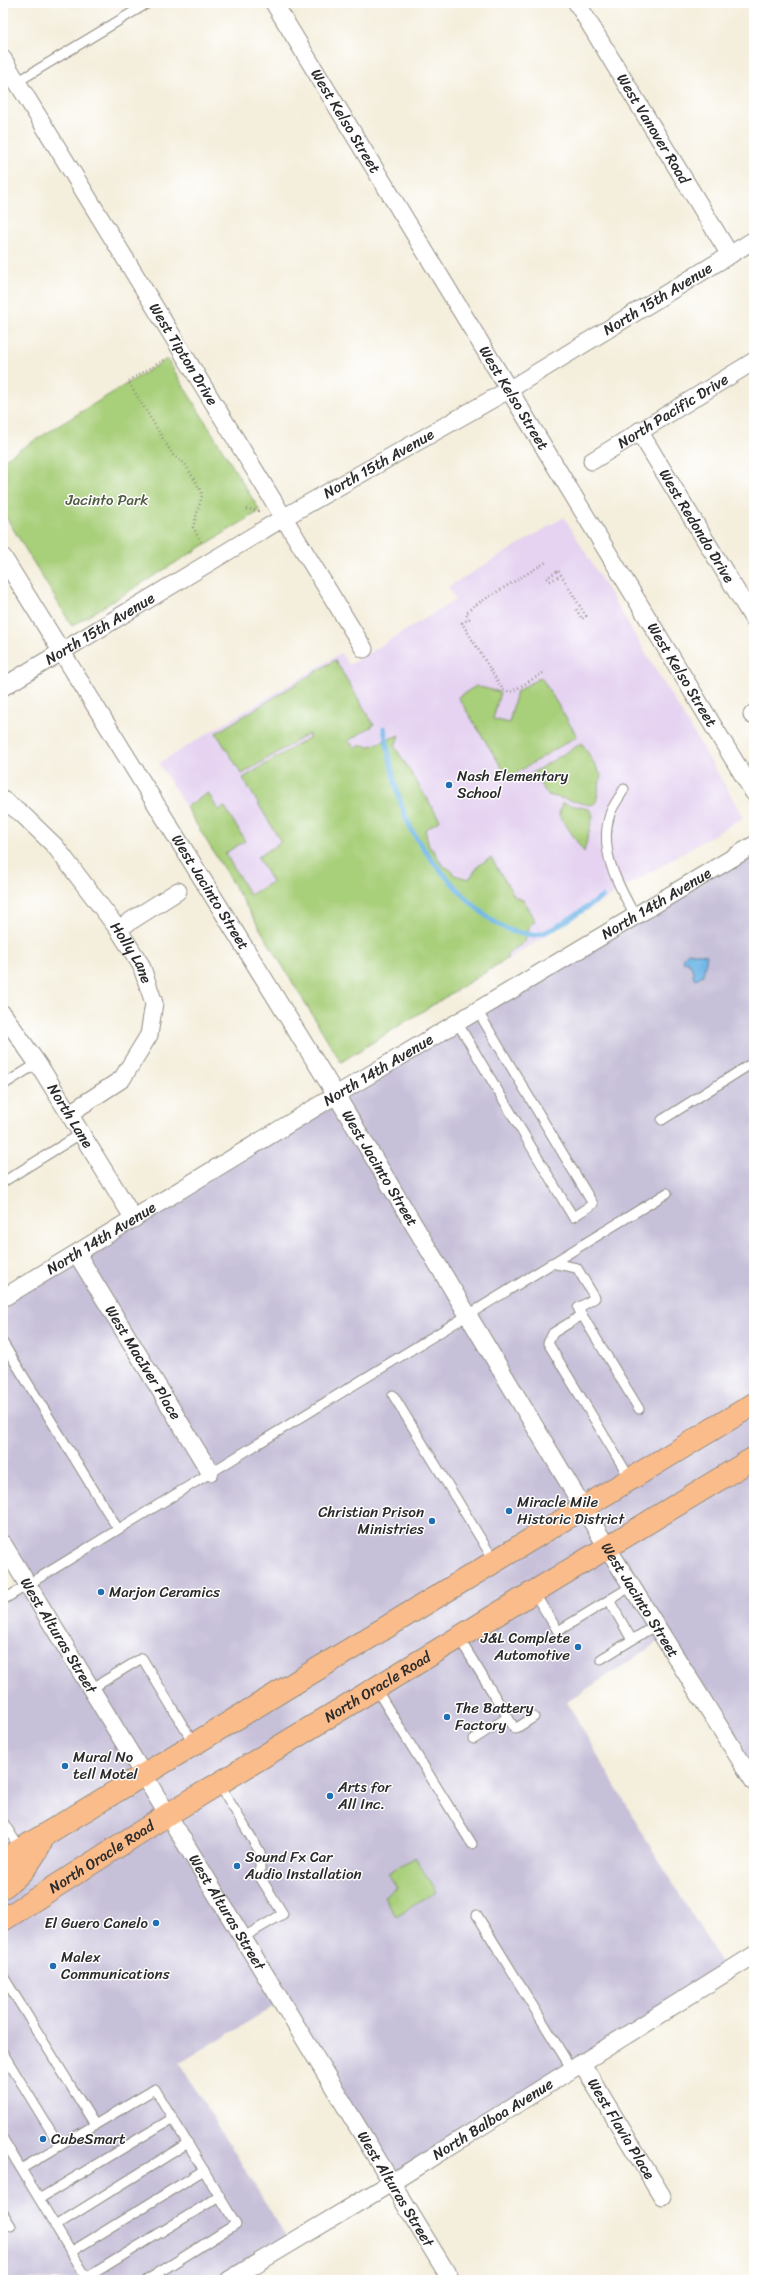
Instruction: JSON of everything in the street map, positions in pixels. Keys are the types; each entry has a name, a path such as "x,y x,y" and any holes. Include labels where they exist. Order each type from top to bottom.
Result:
{"main road":[{"path":"12,1855 145,1776 754,1404"},
{"name":"North Oracle Road","path":"3,1920 167,1815 754,1458"},
{"path":"3,1886 18,1877 34,1857 44,1835"}],"street":[{"name":"West Kelso Street","path":"274,3 510,389 754,793"},
{"name":"West Vanover Road","path":"577,3 730,255"},
{"name":"West Tipton Drive","path":"3,59 364,649"},
{"name":"North 15th Avenue","path":"3,687 283,518 510,389 754,240"},
{"name":"North Pacific Drive","path":"592,461 754,361"},
{"name":"West Redondo Drive","path":"639,431 754,620"},
{"name":"West Jacinto Street","path":"3,557 336,1095 584,1509 754,1782"},
{"name":"Holly Lane","path":"3,800 21,813 55,846 118,929 141,965 154,1003 149,1035 122,1079 70,1112"},
{"name":"North 14th Avenue","path":"3,1298 457,1022 754,845"},
{"path":"118,929 178,891"},
{"name":"North Lane","path":"3,1014 38,1063 70,1112 134,1219"},
{"name":"West MacIver Place","path":"77,1254 210,1472"},
{"name":"West Alturas Street","path":"3,1544 451,2280"},
{"name":"North Balboa Avenue","path":"241,2277 576,2065 754,1955"},
{"name":"West Flavia Place","path":"576,2065 662,2196"}],"lane":[{"path":"18,82 148,3"},
{"path":"624,790 609,818 607,829 607,857 615,880 635,916"},
{"path":"457,1022 572,1217 593,1204 477,1010"},
{"path":"662,1120 754,1062"},
{"path":"3,1085 38,1063"},
{"path":"3,1182 82,1133"},
{"path":"3,1600 667,1193"},
{"path":"551,1263 577,1268 595,1298 578,1308 639,1408"},
{"path":"582,1315 553,1333 548,1343 631,1480"},
{"path":"3,1343 118,1529"},
{"path":"393,1395 495,1563"},
{"path":"534,1593 558,1630 632,1586"},
{"path":"609,1600 632,1640"},
{"path":"601,1659 656,1625"},
{"path":"459,1638 515,1729 534,1717"},
{"path":"91,1689 142,1658 195,1745"},
{"path":"376,1689 472,1844"},
{"path":"474,1739 508,1717"},
{"path":"219,1784 260,1852 260,1877 283,1914 242,1938"},
{"path":"3,1822 12,1855"},
{"path":"477,1915 576,2065"},
{"path":"3,1976 95,2125"},
{"path":"3,2053 60,2146"},
{"path":"21,2169 155,2089 236,2224 147,2280"},
{"path":"39,2199 173,2118"},
{"path":"3,2139 87,2279 220,2196"},
{"path":"55,2226 188,2143"},
{"path":"71,2252 204,2170"},
{"path":"3,2213 11,2226"}],"path":[{"path":"164,360 128,381 173,456 185,464 201,491 202,496 193,526 201,542"},
{"path":"246,509 259,511"},
{"path":"543,673 511,692 503,690 462,623 469,619 466,614 472,607 548,561"},
{"path":"558,577 551,581 547,577 558,570 586,616 582,619 576,609"}],"shaded area":[{"name":"Nash Elementary School","path":"564,517 744,817 630,884 341,1062 159,763 341,653 349,665 455,600 448,587"},
{"path":"754,845 754,1782 665,1638 567,1702 654,1853 715,1952 725,1973 391,2183 281,2002 180,2063 290,2243 229,2280 3,2280 3,1600 28,1585 3,1544 3,1298"}],"green space":[{"name":"Jacinto Park","path":"167,359 260,511 72,626 3,512 3,460"},
{"path":"335,660 374,725 348,741 355,747 365,745 368,747 399,735 395,747 440,820 425,830 429,847 434,851 442,865 451,870 454,875 469,879 479,865 491,858 515,897 523,900 535,921 530,925 525,942 506,954 508,958 341,1062 186,807 208,793 218,810 225,807 245,841 225,853 250,895 272,882 258,857 281,842 243,778 310,737 308,734 242,774 216,733"},
{"path":"541,677 577,736 513,775 504,771 458,697 476,686 500,692 493,719 509,723 517,691"},
{"path":"582,743 601,775 596,803 590,805 548,795 532,773"},
{"path":"562,803 589,809 593,815 584,852 559,815"},
{"path":"415,1857 436,1892 396,1916 384,1896 397,1888 388,1873"}],"water":[{"path":"688,952 707,955 703,975 696,979 694,978 692,968 687,961 683,962 683,957"}],"waterway":[{"path":"384,728 399,798 407,820 414,833 436,865 450,881 480,910 494,921 507,929 520,933 533,935 540,934 559,926 602,897"}],"place":[{"name":"Nash Elementary School","path":"449,785"},
{"name":"Miracle Mile Historic District","path":"509,1511"},
{"name":"Christian Prison Ministries","path":"432,1521"},
{"name":"Marjon Ceramics","path":"101,1592"},
{"name":"J&L Complete Automotive","path":"578,1647"},
{"name":"The Battery Factory","path":"447,1717"},
{"name":"Mural No tell Motel","path":"65,1766"},
{"name":"Arts for All Inc.","path":"330,1796"},
{"name":"Sound Fx Car Audio Installation","path":"237,1866"},
{"name":"El Guero Canelo","path":"156,1923"},
{"name":"Malex Communications","path":"53,1966"},
{"name":"CubeSmart","path":"43,2139"}]}
